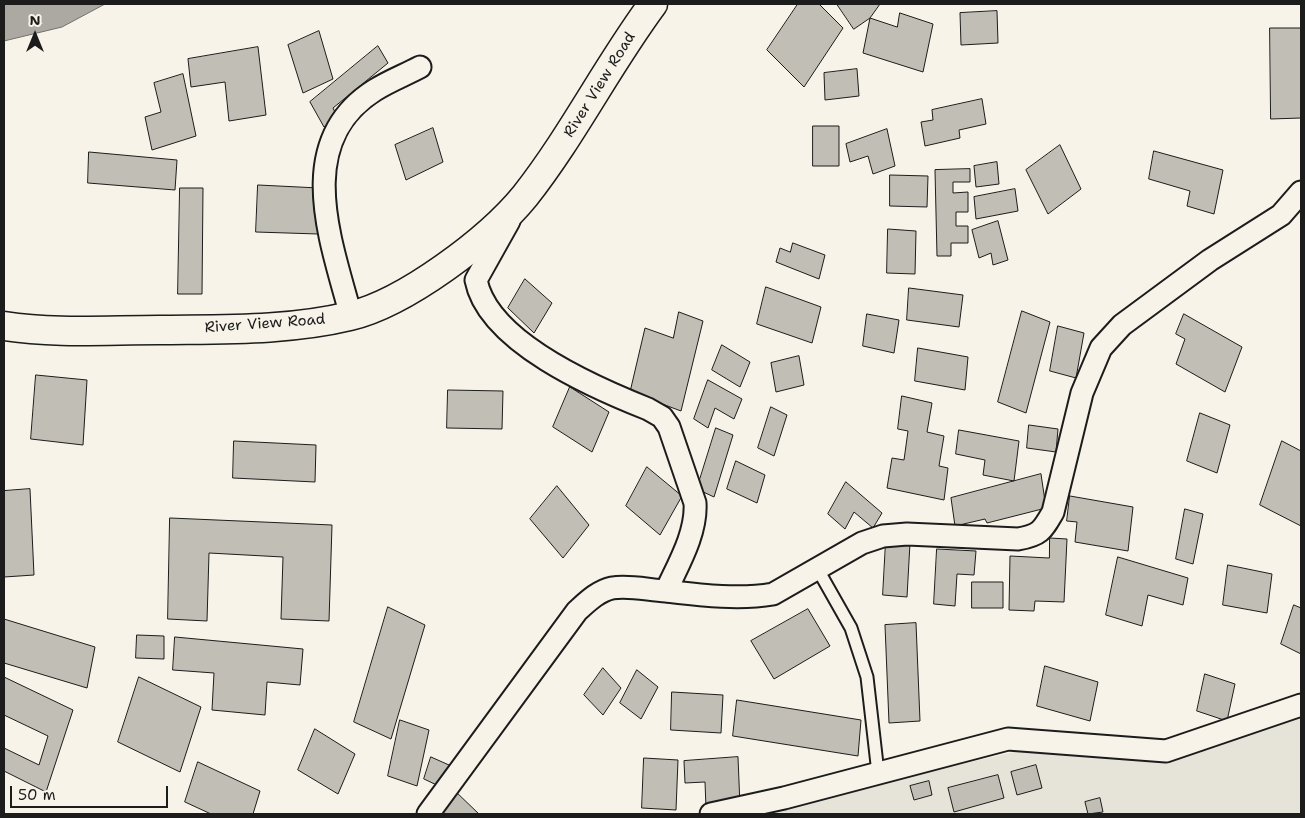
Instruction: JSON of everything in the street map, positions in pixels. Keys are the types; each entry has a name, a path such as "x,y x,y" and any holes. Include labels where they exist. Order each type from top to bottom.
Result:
{"highway":[{"name":"River View Road","path":"4,326 54,331 228,329 300,325 351,316 385,304 451,264 484,238 524,197 575,127 627,40 653,4"}],"street":[{"path":"351,316 326,224 322,182 329,146 339,127 357,106 375,90 420,67"},
{"path":"428,814 577,611 593,596 612,588 634,587 666,592 761,596 773,594 862,543 883,536 907,534 1018,540 1035,536 1044,528 1053,512 1082,393 1101,348 1122,325 1210,260 1281,215 1301,192"},
{"path":"524,197 480,271 476,280 478,292 489,309 523,345 554,366 662,417 669,427 695,503 696,514 691,532 666,592"},
{"path":"711,814 1008,739 1166,751 1301,705"}],"lane":[{"path":"817,568 851,628 867,677 878,773"}],"shaded area":[{"path":"4,4 105,4 62,27 4,41"},
{"path":"1301,715 1301,814 748,814 1018,751 1165,759"}],"building":[{"path":"798,4 819,4 843,28 804,87 767,50"},
{"path":"837,4 880,4 870,18 854,29"},
{"path":"997,11 998,43 961,45 960,13"},
{"path":"900,13 933,24 923,72 863,53 870,18 897,27"},
{"path":"1270,28 1301,28 1301,118 1271,119"},
{"path":"319,31 333,79 303,93 288,45"},
{"path":"378,46 388,63 333,108 337,116 324,127 310,102"},
{"path":"258,47 266,115 229,121 225,82 191,87 188,59"},
{"path":"857,69 859,96 825,100 824,73"},
{"path":"183,74 196,136 152,150 145,117 161,112 154,83"},
{"path":"982,99 986,124 959,130 960,138 925,146 921,122 933,120 932,110"},
{"path":"813,126 839,126 839,166 813,166"},
{"path":"433,128 443,162 406,180 395,145"},
{"path":"887,129 895,166 873,174 868,156 850,162 846,144"},
{"path":"1060,145 1081,189 1048,214 1026,170"},
{"path":"1154,151 1223,170 1214,214 1187,206 1190,191 1149,179"},
{"path":"89,152 177,160 175,190 88,183"},
{"path":"997,162 999,184 976,187 974,166"},
{"path":"970,169 970,182 953,182 953,193 968,192 968,212 956,212 956,226 968,226 968,243 951,243 951,256 937,256 935,170"},
{"path":"890,175 928,176 927,207 890,206"},
{"path":"258,185 319,188 318,234 256,232"},
{"path":"180,188 203,188 202,294 178,294"},
{"path":"1015,189 1018,211 976,219 974,197"},
{"path":"998,221 1008,260 993,265 991,253 979,258 972,230"},
{"path":"888,229 916,231 915,274 887,273"},
{"path":"793,243 825,255 819,279 776,262 780,248 790,252"},
{"path":"525,279 552,303 534,333 508,308"},
{"path":"766,287 821,307 812,343 757,324"},
{"path":"909,288 963,295 959,327 907,320"},
{"path":"1022,311 1050,322 1026,413 998,402"},
{"path":"679,312 703,321 681,411 630,392 645,328 673,338"},
{"path":"867,314 899,320 894,353 863,346"},
{"path":"1184,314 1242,347 1225,392 1176,364 1185,339 1176,334"},
{"path":"1058,326 1084,333 1076,378 1050,371"},
{"path":"722,345 750,362 740,387 712,370"},
{"path":"918,348 968,357 965,390 915,381"},
{"path":"799,356 804,385 776,392 771,363"},
{"path":"36,375 87,380 83,445 31,439"},
{"path":"708,380 742,399 734,419 715,408 708,428 694,419"},
{"path":"570,387 609,412 592,452 553,427"},
{"path":"448,390 503,391 502,429 447,428"},
{"path":"902,396 932,403 927,432 944,436 939,466 948,468 944,500 887,488 892,458 904,460 908,431 898,429"},
{"path":"771,407 787,415 774,456 758,448"},
{"path":"1200,413 1230,425 1217,473 1187,461"},
{"path":"1029,425 1058,429 1056,452 1027,448"},
{"path":"716,428 733,435 714,497 697,489"},
{"path":"959,430 1019,441 1014,481 983,475 985,460 956,454"},
{"path":"234,441 316,445 315,482 233,478"},
{"path":"1282,441 1301,451 1301,526 1260,505"},
{"path":"736,461 765,475 757,503 727,489"},
{"path":"647,467 682,496 660,535 626,506"},
{"path":"1041,474 1046,508 987,523 985,519 955,526 951,498"},
{"path":"846,482 882,513 873,528 854,512 845,529 828,514"},
{"path":"557,486 589,525 563,558 530,519"},
{"path":"30,489 34,575 4,577 4,491"},
{"path":"1070,496 1133,507 1128,551 1075,542 1077,522 1067,521"},
{"path":"1185,509 1203,514 1193,564 1176,559"},
{"path":"170,518 332,525 329,621 281,619 283,557 209,553 207,621 168,619"},
{"path":"1050,538 1067,539 1064,602 1035,601 1034,611 1009,610 1010,556 1049,558"},
{"path":"886,541 910,543 907,597 883,595"},
{"path":"937,549 976,551 974,575 957,574 955,606 934,604"},
{"path":"1118,557 1188,578 1183,605 1148,595 1142,626 1106,615"},
{"path":"1228,565 1272,574 1267,613 1223,605"},
{"path":"972,582 1003,582 1003,608 972,608"},
{"path":"1294,605 1301,608 1301,654 1281,644"},
{"path":"388,607 425,625 391,739 354,722"},
{"path":"808,609 830,646 774,679 751,641"},
{"path":"4,619 95,647 87,688 4,663"},
{"path":"916,623 920,721 889,723 885,625"},
{"path":"137,635 164,636 164,659 136,658"},
{"path":"175,637 303,649 300,685 267,682 265,715 212,710 214,673 173,670"},
{"path":"1045,666 1098,682 1090,721 1037,706"},
{"path":"603,668 621,688 603,715 584,695"},
{"path":"637,670 658,687 641,719 620,703"},
{"path":"1205,674 1235,684 1227,721 1197,711"},
{"path":"4,677 73,710 46,792 4,771 4,748 39,765 48,736 4,715"},
{"path":"139,677 201,707 180,772 118,742"},
{"path":"672,692 723,695 721,733 671,730"},
{"path":"737,700 861,720 858,756 733,736"},
{"path":"400,720 429,730 417,786 388,776"},
{"path":"315,729 355,754 338,794 298,770"},
{"path":"431,757 449,765 443,788 424,779"},
{"path":"738,757 740,806 706,808 705,782 685,783 684,761"},
{"path":"644,758 678,760 676,810 642,808"},
{"path":"198,762 260,791 253,814 211,814 185,802"},
{"path":"1036,765 1042,788 1017,795 1011,772"},
{"path":"998,775 1004,798 954,812 948,788"},
{"path":"929,781 932,795 914,800 910,786"},
{"path":"454,790 479,814 438,814"},
{"path":"1100,798 1103,812 1088,814 1085,802"}]}
